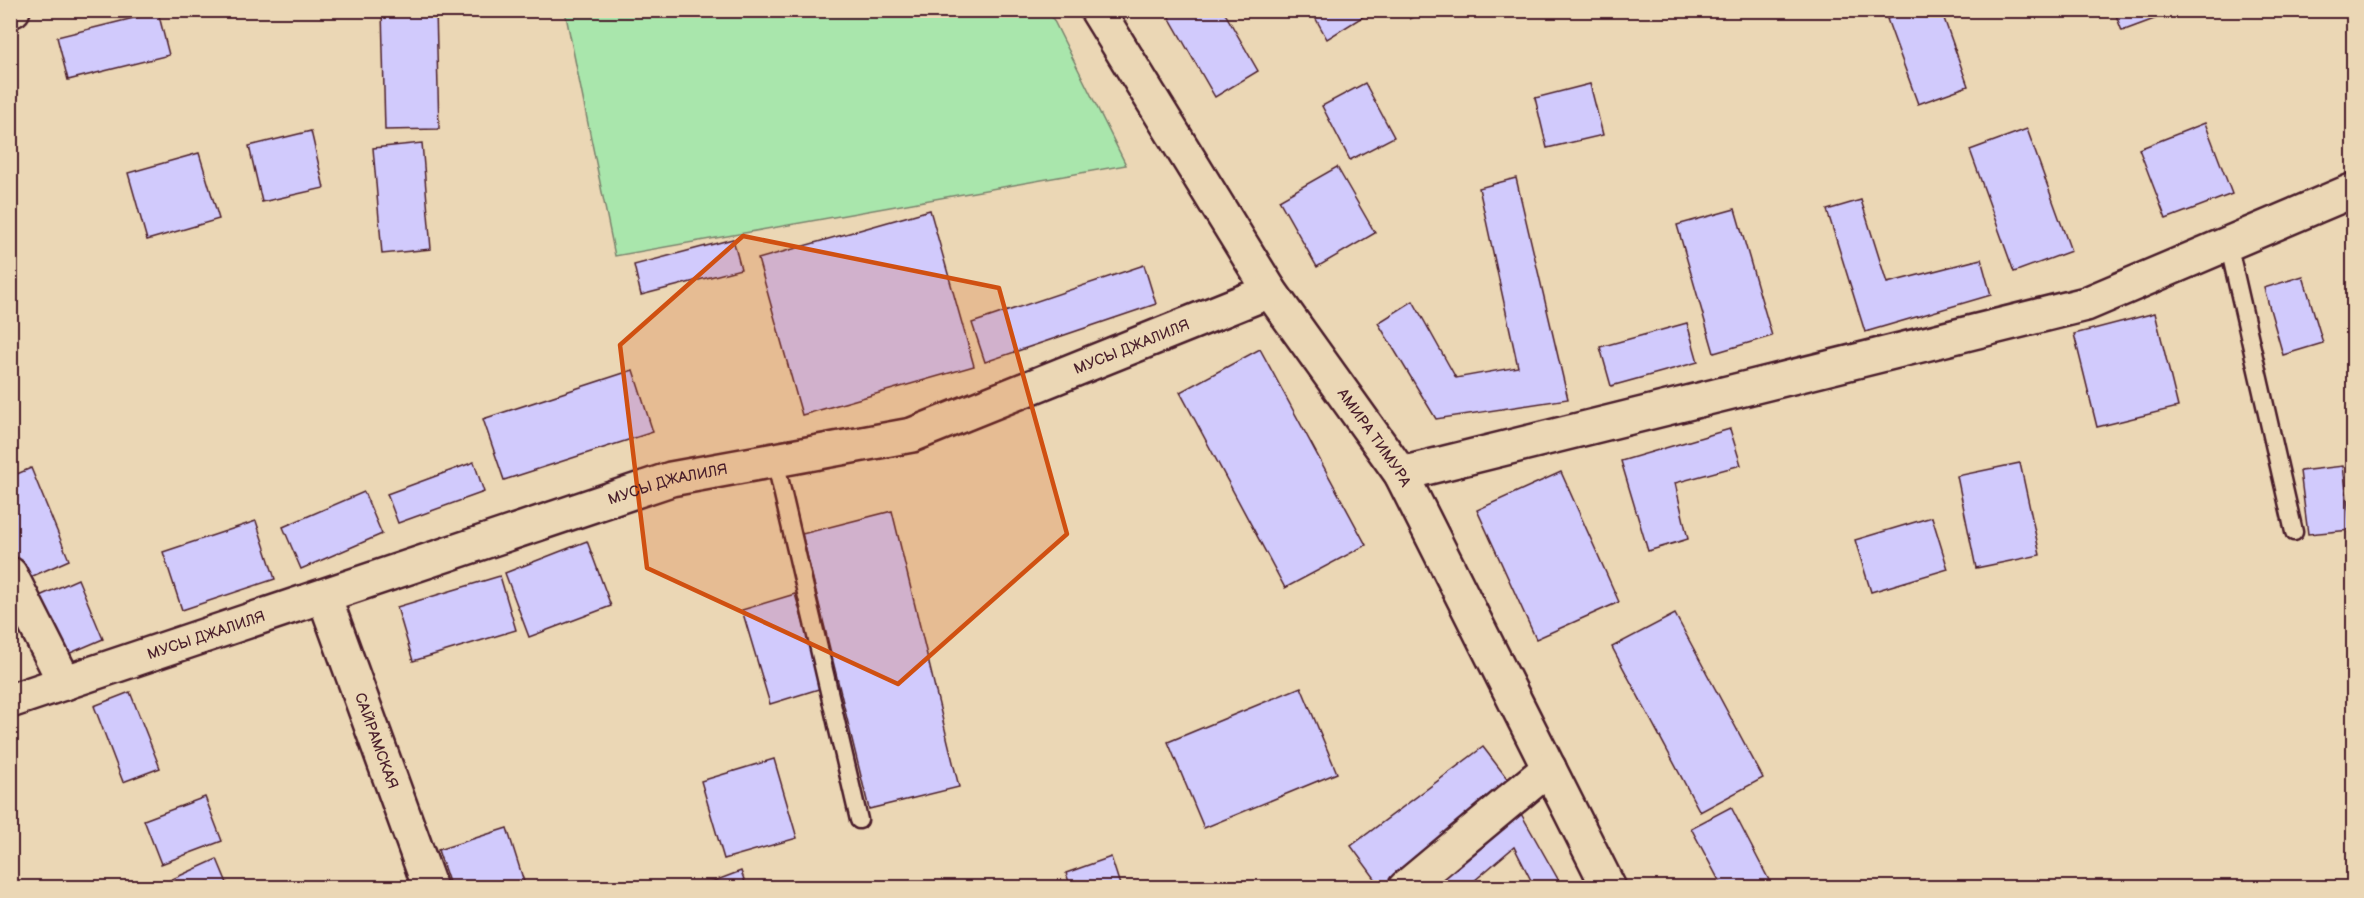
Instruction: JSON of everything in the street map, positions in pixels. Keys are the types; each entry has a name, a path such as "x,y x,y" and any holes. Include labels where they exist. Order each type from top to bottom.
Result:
{"street":[{"name":"АМИРА ТИМУРА","path":"1097,10 1270,291 1401,474 1610,888"},
{"path":"1401,474 2086,304 2354,190"},
{"name":"МУСЫ ДЖАЛИЛЯ","path":"10,701 671,479 912,435 1270,291"},
{"path":"10,574 65,683"},
{"name":"САЙРАМСКАЯ","path":"324,596 430,888"},
{"path":"1405,888 1550,768"}],"lane":[{"path":"2228,243 2294,532"},
{"path":"775,460 859,820"}],"highlighted area":[{"path":"743,236 999,288 1067,534 898,684 647,568 620,345"}],"green space":[{"path":"565,11 1049,11 1126,165 615,256"}],"building":[{"path":"382,10 436,10 439,129 385,130"},
{"path":"1165,10 1223,10 1258,71 1215,97"},
{"path":"1311,10 1361,10 1364,16 1327,39"},
{"path":"1406,10 1428,10 1410,19"},
{"path":"1911,10 1941,10 1968,86 1918,104 1887,19"},
{"path":"2114,10 2172,10 2173,12 2122,31"},
{"path":"158,12 169,55 68,80 57,37"},
{"path":"1365,83 1394,137 1350,160 1322,106"},
{"path":"1590,84 1603,135 1547,148 1535,98"},
{"path":"2205,123 2232,194 2166,219 2139,149"},
{"path":"2027,129 2071,251 2014,272 1970,150"},
{"path":"311,131 324,188 262,202 249,146"},
{"path":"422,143 431,249 382,254 373,148"},
{"path":"199,153 219,219 147,240 128,173"},
{"path":"1337,167 1375,233 1317,267 1279,200"},
{"path":"1516,178 1568,399 1436,419 1378,323 1413,301 1456,378 1518,367 1479,188"},
{"path":"1861,200 1887,283 1981,259 1991,295 1865,332 1827,210"},
{"path":"1735,209 1772,336 1714,353 1677,225"},
{"path":"930,210 974,366 802,415 758,259"},
{"path":"733,239 741,269 641,295 634,265"},
{"path":"1144,265 1156,304 985,362 972,323"},
{"path":"2303,276 2323,343 2283,355 2264,288"},
{"path":"2155,313 2178,407 2097,427 2074,334"},
{"path":"1687,323 1698,362 1611,386 1600,347"},
{"path":"1260,349 1366,545 1285,588 1180,392"},
{"path":"633,370 653,432 504,480 483,419"},
{"path":"1730,429 1741,465 1675,483 1688,539 1648,551 1621,461"},
{"path":"474,462 484,492 398,523 387,494"},
{"path":"2020,463 2040,555 1976,568 1957,476"},
{"path":"2343,466 2351,530 2308,534 2300,471"},
{"path":"31,468 69,560 26,579 10,542 10,477"},
{"path":"1561,472 1619,602 1536,639 1477,510"},
{"path":"364,492 382,534 301,569 283,527"},
{"path":"892,511 959,787 869,809 802,534"},
{"path":"1932,517 1948,569 1871,592 1855,540"},
{"path":"256,521 275,579 182,610 163,552"},
{"path":"587,541 611,606 529,637 505,573"},
{"path":"500,576 516,630 413,661 397,607"},
{"path":"78,579 103,639 61,657 35,598"},
{"path":"795,594 822,688 770,704 742,610"},
{"path":"1675,614 1763,778 1700,812 1612,647"},
{"path":"1301,687 1337,773 1204,828 1168,742"},
{"path":"130,692 160,768 123,782 94,706"},
{"path":"1483,747 1516,790 1387,888 1382,888 1351,846"},
{"path":"774,759 797,838 724,859 701,781"},
{"path":"205,797 222,841 161,864 144,820"},
{"path":"1731,807 1773,888 1723,888 1691,828"},
{"path":"1520,812 1563,888 1535,888 1514,847 1467,887 1426,888"},
{"path":"507,828 526,888 451,888 438,850"},
{"path":"1111,857 1121,888 1071,888 1066,873"},
{"path":"217,859 229,888 168,888 166,882"},
{"path":"741,871 747,888 696,888"}]}
